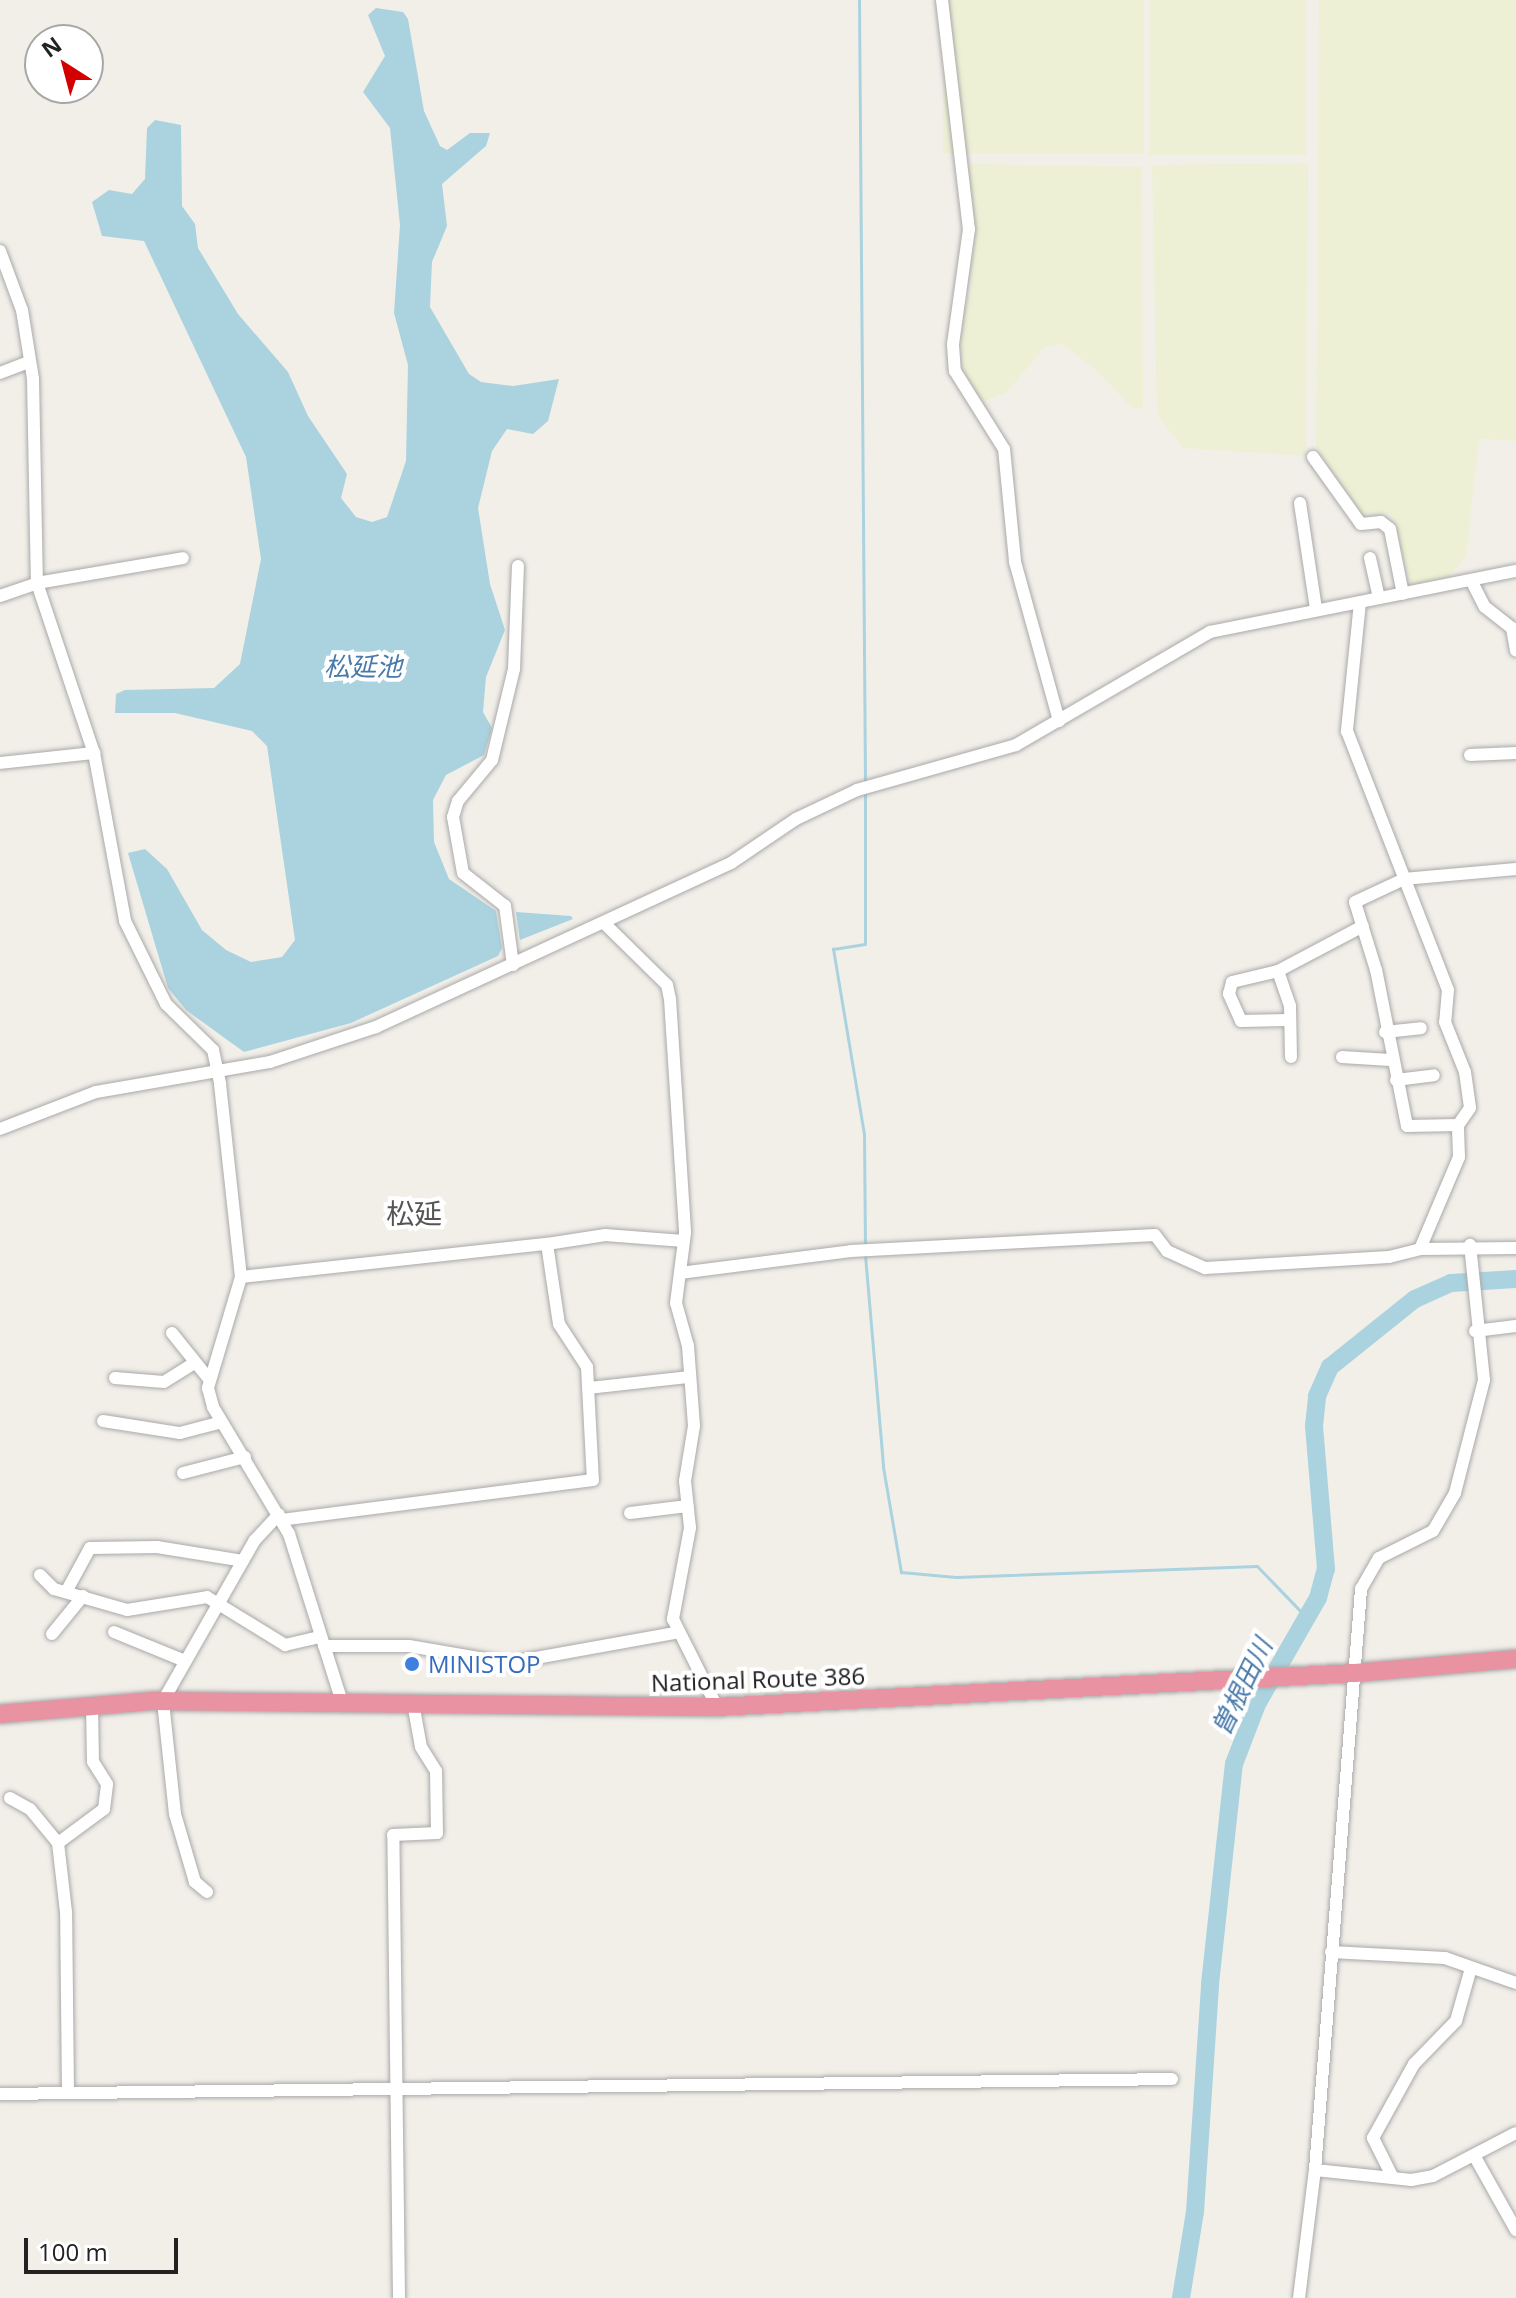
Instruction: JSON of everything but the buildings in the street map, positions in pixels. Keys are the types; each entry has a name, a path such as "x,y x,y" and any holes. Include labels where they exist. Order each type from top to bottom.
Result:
{"highway":[{"name":"National Route 386","path":"0,1714 92,1704 163,1701 717,1707 1355,1673 1516,1659"}],"street":[{"path":"942,0 969,229 953,345 955,371 1004,449 1015,562 1059,721"},
{"path":"0,251 19,299 29,362 37,583 94,753 135,948 166,1004 213,1050 241,1277 209,1379"},
{"path":"0,373 29,362"},
{"path":"1313,457 1361,524 1381,522 1390,529 1403,594"},
{"path":"1300,503 1316,609"},
{"path":"0,596 37,583 183,558"},
{"path":"1370,558 1379,598"},
{"path":"513,965 505,906 463,873 453,817 458,801 492,760 514,669 518,566"},
{"path":"0,1129 96,1092 216,1071 332,1044 513,965 731,863 796,819 857,790 1016,745 1210,632 1516,571"},
{"path":"1471,580 1485,607 1512,628 1516,651"},
{"path":"1360,602 1347,731 1404,879 1422,911 1431,959 1448,990 1445,1022 1465,1072 1470,1108 1458,1125 1459,1157 1420,1249"},
{"path":"0,763 94,753"},
{"path":"1470,755 1516,753"},
{"path":"1458,1125 1411,1129 1390,1060 1363,926 1355,902 1404,879 1516,869"},
{"path":"604,923 667,985 670,999 684,1241 676,1303 694,1426 675,1633 717,1707"},
{"path":"1287,1020 1247,1024 1229,994 1232,982 1278,971 1363,926"},
{"path":"1278,971 1290,1006 1287,1020 1291,1057"},
{"path":"1385,1032 1421,1028"},
{"path":"1342,1057 1390,1060"},
{"path":"1396,1080 1434,1075"},
{"path":"241,1277 605,1235 684,1241"},
{"path":"680,1273 851,1251 1155,1235 1167,1251 1205,1268 1389,1257 1420,1249 1470,1251 1516,1248"},
{"path":"207,1892 195,1882 175,1814 163,1701 243,1561 280,1517 593,1480 589,1388 581,1351 559,1324 547,1244"},
{"path":"1299,2298 1315,2170 1361,1589 1379,1558 1433,1531 1455,1493 1484,1380 1470,1287 1470,1251"},
{"path":"1475,1331 1516,1326"},
{"path":"172,1333 209,1379 222,1422 280,1517 342,1702"},
{"path":"115,1378 164,1382 194,1363"},
{"path":"589,1388 688,1377"},
{"path":"103,1421 180,1433 222,1422"},
{"path":"183,1473 245,1457"},
{"path":"630,1513 688,1506"},
{"path":"66,1592 90,1548 157,1547 243,1561"},
{"path":"40,1575 66,1592 127,1610 195,1597 218,1601 285,1645 323,1642 409,1646 508,1663 675,1633"},
{"path":"52,1634 83,1596"},
{"path":"114,1632 185,1661"},
{"path":"399,2298 393,1835 437,1833 436,1771 421,1747 413,1703"},
{"path":"58,1843 104,1809 107,1784 93,1762 92,1704"},
{"path":"10,1798 30,1809 58,1843 66,1912 68,2093"},
{"path":"1331,1952 1445,1958 1516,1983"},
{"path":"1393,2178 1373,2138 1414,2064 1456,2021 1471,1968"},
{"path":"0,2094 1172,2079"},
{"path":"1315,2170 1393,2178 1433,2176 1475,2157 1516,2132"},
{"path":"1475,2157 1516,2230"}],"green space":[{"path":"943,0 1144,0 1144,153 943,153"},
{"path":"1149,0 1306,0 1306,155 1149,155"},
{"path":"1319,0 1516,0 1516,441 1479,439 1466,557 1449,576 1411,585 1390,513 1360,514 1316,447"},
{"path":"1308,163 1306,456 1183,448 1157,415 1152,165"},
{"path":"970,164 1142,167 1143,409 1132,408 1094,368 1061,344 1045,347 1007,392 981,403 966,382 958,328 971,288"}],"water":[{"name":"松延池","path":"376,8 403,12 408,19 424,111 440,146 447,150 470,133 490,133 486,146 442,184 447,226 432,262 430,307 469,374 481,382 513,386 559,379 548,421 533,434 507,429 492,451 478,508 490,584 505,630 486,677 483,712 492,728 484,755 446,775 433,800 434,842 449,879 496,911 502,948 498,956 351,1023 244,1052 186,1010 168,988 128,853 145,849 167,869 202,930 226,950 251,962 282,957 295,940 267,746 252,731 175,713 115,713 116,694 125,690 214,688 240,664 261,559 246,457 144,241 102,236 92,202 109,190 132,194 145,179 147,128 155,120 181,125 182,206 195,224 198,248 238,314 288,372 308,416 347,474 341,498 356,517 372,522 387,517 406,461 408,365 394,313 400,225 390,128 363,92 385,56 368,15"},
{"path":"516,912 571,916 573,919 520,940"}],"waterway":[{"path":"859,0 865,784"},
{"path":"865,792 865,944 833,949 864,1134 865,1248"},
{"path":"865,1255 883,1467 901,1572 956,1577 1257,1566 1307,1618"},
{"name":"曽根田川","path":"1181,2298 1195,2212 1210,1984 1234,1764 1257,1704 1318,1598 1326,1569 1314,1426 1317,1396 1330,1367 1415,1299 1451,1283 1516,1279"}],"place":[{"name":"MINISTOP","path":"412,1664"}],"district":[{"name":"松延","path":"414,1213"}]}
